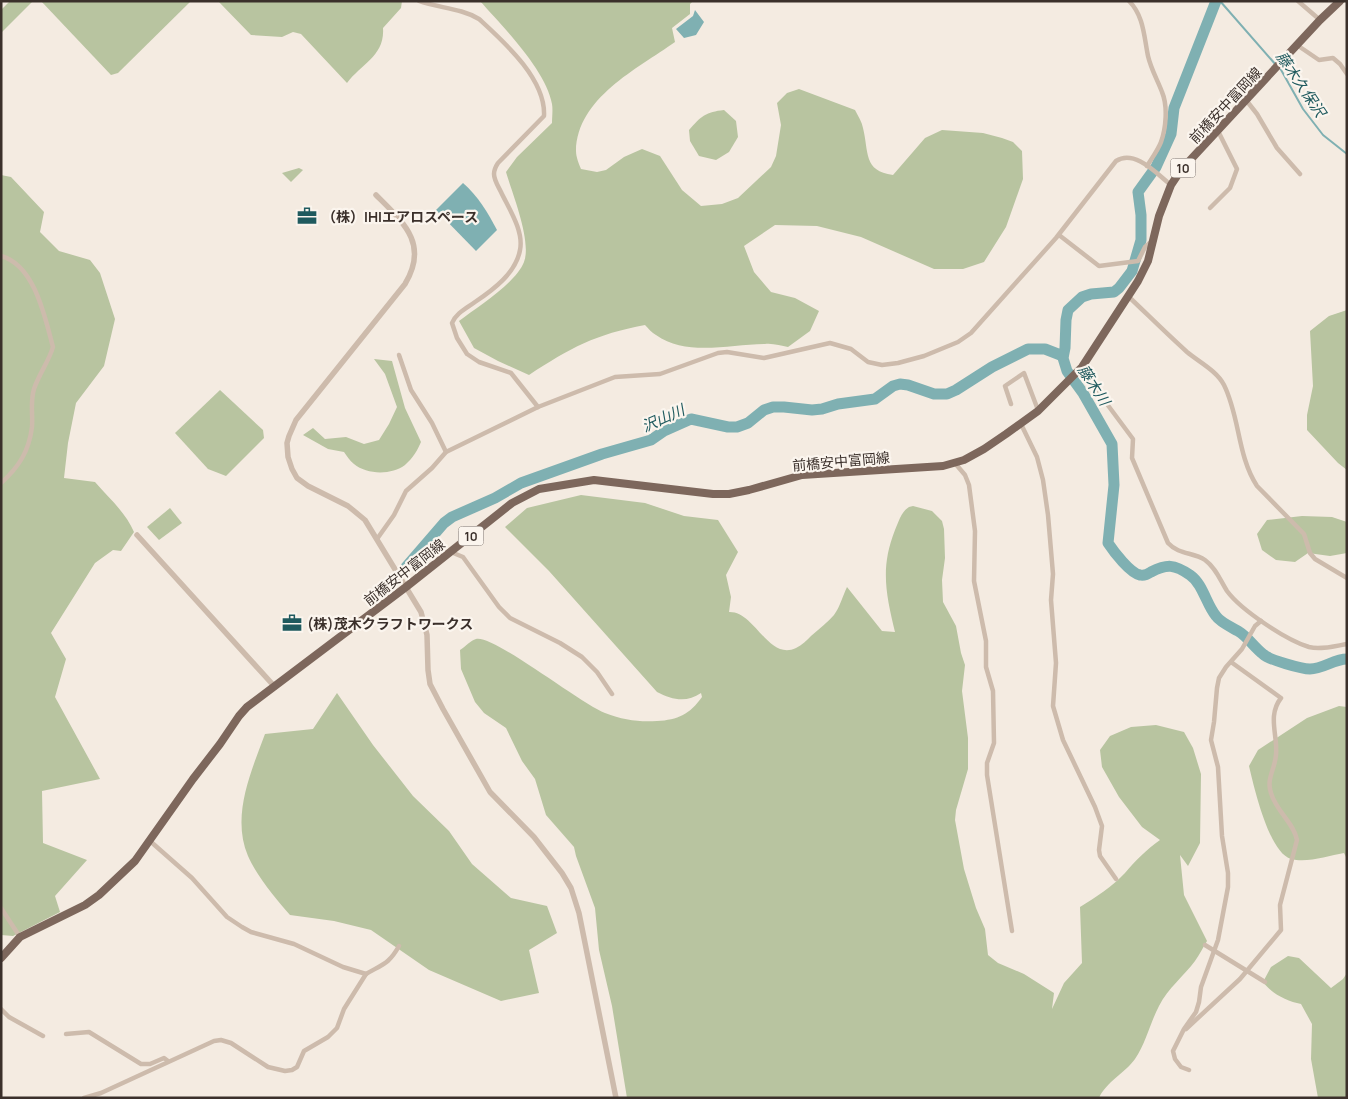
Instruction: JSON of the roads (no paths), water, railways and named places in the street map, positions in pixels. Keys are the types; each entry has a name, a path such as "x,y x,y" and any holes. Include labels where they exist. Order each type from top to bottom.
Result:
{"main road":[{"name":"前橋安中富岡線","path":"1,958 20,937 85,905 99,895 135,861 239,716 256,700 406,588 512,503 539,489 594,480 712,494 729,494 802,476 943,466 964,460 1021,424 1066,385 1081,368 1128,297 1148,261 1159,216 1171,184 1181,170 1320,20 1340,1"}],"street":[{"path":"418,1 472,15 478,19 528,70 542,98 544,116 498,163 494,174 518,234 520,250 516,262 509,273 490,291 462,311 452,322 457,338 467,354 479,362 511,373 538,407"},
{"path":"1129,1 1137,12 1142,25 1153,73 1163,93 1165,103 1164,125 1160,142 1149,167"},
{"path":"1298,1 1320,20"},
{"path":"1297,45 1319,60 1333,58 1347,74"},
{"path":"1246,100 1257,114 1277,148 1300,174"},
{"path":"1210,208 1230,188 1237,169 1218,131"},
{"path":"377,538 394,515 406,491 432,468 446,452 538,407 615,377 660,374 718,353 727,352 764,358 830,343 851,349 868,362 876,365 898,363 924,356 950,345 971,333 1058,235 1116,161 1129,157 1149,167 1171,184"},
{"path":"376,195 402,223 414,243 415,252 412,273 296,420 287,443 288,457 297,478 308,486 348,506 365,520 377,538 421,612 427,635 430,684 443,709 490,792 534,837 562,873 571,888 579,913 616,1098"},
{"path":"1058,235 1099,266 1138,261 1145,247 1153,240"},
{"path":"1,256 9,260 33,283 45,316 53,347 41,370 34,390 31,406 32,427 25,454 10,476 1,483"},
{"path":"1128,297 1186,351 1220,378 1233,411 1246,464 1257,486 1304,534 1310,553 1315,559 1347,578"},
{"path":"399,355 411,390 432,423 446,452"},
{"path":"1081,368 1133,439 1132,458 1168,543 1174,550 1205,560 1216,571 1228,592 1244,609 1261,621 1310,647 1326,648 1347,644"},
{"path":"1011,404 1005,386 1024,373 1038,410"},
{"path":"1021,424 1037,457 1043,480 1048,515 1053,574 1051,600 1056,664 1053,706 1063,740 1102,826 1100,856 1116,879"},
{"path":"954,462 965,475 969,484 975,531 974,581 986,641 986,667 992,691 994,744 987,763 987,774 1012,931"},
{"path":"137,535 275,687"},
{"path":"451,552 463,557 499,607 510,618 560,643 582,657 597,672 612,694"},
{"path":"1189,1070 1181,1067 1175,1059 1173,1052 1200,1002 1201,987 1218,940 1228,887 1228,873 1222,836 1218,767 1210,740 1218,683 1261,621"},
{"path":"1182,1034 1240,980 1281,930 1280,905 1297,840 1296,833 1276,805 1269,786 1276,753 1273,719 1275,707 1280,698 1231,662"},
{"path":"150,841 192,878 227,917 242,927 251,932 294,944 343,967 366,974"},
{"path":"1,908 20,937"},
{"path":"84,1098 130,1080 214,1041 221,1040 231,1043 268,1067 285,1071 292,1070 296,1067 304,1051 328,1037 337,1028 344,1009 366,974 386,964 394,956 399,946"},
{"path":"1205,946 1265,982"},
{"path":"1,1008 9,1017 43,1036"},
{"path":"66,1034 90,1032 142,1064 150,1064 164,1058 168,1061"}],"water":[{"path":"695,10 704,22 696,35 684,38 676,29 693,16"},
{"path":"463,183 482,205 497,230 476,251 436,210"}],"waterway":[{"name":"藤木川","path":"1216,1 1174,108 1171,134 1156,167 1138,192 1141,215 1141,240 1132,271 1114,292 1091,294 1082,297 1068,310 1063,358 1067,371 1083,393 1112,444 1114,485 1108,543 1122,562 1140,575 1146,575 1170,566 1190,575 1198,584 1218,618 1242,633 1263,654 1272,659 1310,669 1347,659"},
{"name":"藤木久保沢","path":"1220,1 1276,65"},
{"name":"藤木久保沢","path":"1280,68 1303,109 1323,135 1347,154"},
{"name":"沢山川","path":"406,567 444,523 452,517 495,498 521,483 602,454 651,440 664,431 691,419 728,427 737,427 748,423 764,410 773,407 822,409 838,404 875,399 893,386 900,384 934,394 947,394 992,367 1028,349 1045,349 1063,356"}],"place":[{"name":"（株）IHIエアロスペース","path":"307,216"},
{"name":"(株)茂木クラフトワークス","path":"292,623"}]}
